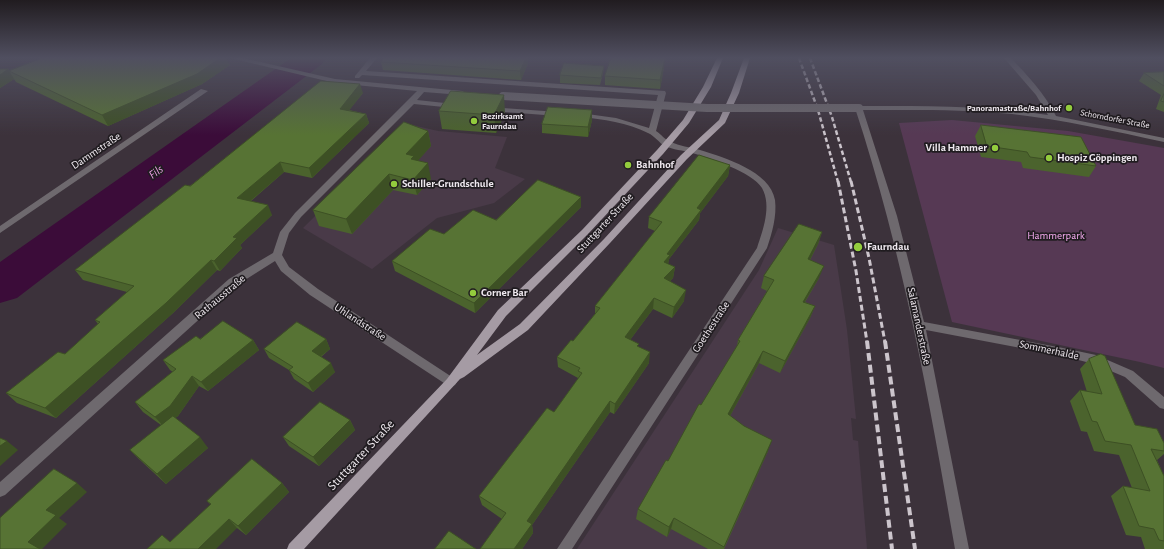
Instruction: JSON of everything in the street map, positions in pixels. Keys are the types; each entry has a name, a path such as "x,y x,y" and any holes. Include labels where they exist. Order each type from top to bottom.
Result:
{"main road":[{"name":"Stuttgarter Straße","path":"294,549 451,382 502,313 585,232 667,143 686,121 709,84"},
{"name":"Stuttgarter Straße","path":"451,382 524,327 543,308 692,150 722,121 738,84"}],"street":[{"path":"352,84 473,94"},
{"path":"513,84 662,93 652,132"},
{"path":"1030,84 1047,105 1053,118"},
{"path":"277,255 284,232 298,215 412,102 422,90"},
{"name":"Dammstraße","path":"2,229 204,91"},
{"name":"Schorndorfer Straße","path":"499,95 707,108 934,107 1011,112 1053,118 1164,140"},
{"path":"412,102 465,107"},
{"path":"480,108 604,117 652,132 667,143"},
{"name":"Salamanderstraße","path":"859,108 892,213 920,325 962,549"},
{"name":"Goethestraße","path":"564,549 762,248 768,230 771,210 770,199 765,186 752,175 692,150 667,143"},
{"name":"Uhlandstraße","path":"277,255 285,269 314,292 451,382"},
{"name":"Rathausstraße","path":"0,491 234,282 277,255"},
{"name":"Sommerhalde","path":"920,325 1063,352 1096,360 1129,374 1164,404"}],"shaded area":[{"path":"408,124 438,131 507,137 495,168 525,179 494,203 437,218 372,269 303,228"},
{"path":"778,228 834,245 847,330 856,419 851,418 853,440 858,441 867,549 577,549 759,270"}],"green space":[{"name":"Hammerpark","path":"952,120 1068,131 1164,148 1164,368 952,322 899,123"}],"building":[{"path":"36,84 175,84 102,115"},
{"path":"318,84 360,84 340,109 366,114 309,168 280,162 237,198 268,205 233,237 237,238 214,261 211,260 166,303 45,408 6,393 58,352 65,354 100,322 95,320 134,286 75,270 185,185 190,186"},
{"path":"451,91 504,95 494,115 439,111"},
{"path":"1164,94 1164,102 1161,101"},
{"path":"548,107 592,110 588,127 542,124"},
{"path":"404,122 428,131 406,154 414,156 411,159 428,163 413,180 389,174 346,219 313,210"},
{"path":"981,125 1081,137 1096,166 1030,157 1027,152 987,146"},
{"path":"699,155 730,165 697,208 701,210 667,254 670,255 664,262 675,267 664,278 686,290 674,307 654,298 625,337 639,344 637,346 650,352 615,404 610,401 527,521 532,524 514,549 480,549 506,513 479,496 547,408 554,412 582,373 578,371 580,368 557,357 571,340 573,341 600,308 595,306 662,222 649,217"},
{"path":"538,180 581,197 474,303 392,261 430,229 444,234 473,210 496,220"},
{"path":"799,224 822,232 808,259 824,266 803,302 815,306 785,361 763,351 728,414 744,426 772,440 724,547 674,518 669,527 638,509 666,460 668,461 699,404 701,405 740,341 738,340 774,280 764,276"},
{"path":"223,321 253,340 201,382 192,376 170,406 155,417 135,402 176,369 163,360 196,336 200,339"},
{"path":"297,322 326,339 312,351 331,363 308,383 289,370 293,367 264,349"},
{"path":"1101,354 1105,356 1135,425 1157,429 1164,443 1164,451 1151,449 1164,476 1164,541 1159,540 1154,529 1139,526 1123,486 1150,491 1131,445 1105,441 1097,422 1092,421 1080,390 1102,394 1089,359"},
{"path":"320,402 350,420 313,457 283,437"},
{"path":"173,416 200,437 157,474 130,450"},
{"path":"0,438 7,441 0,446"},
{"path":"252,459 282,483 238,526 229,519 198,549 147,549 162,535 170,542 211,504 207,501"},
{"path":"54,469 77,483 46,510 56,515 28,542 40,549 0,549 0,518"},
{"path":"449,531 476,549 435,549"}],"waterway":[{"name":"Fils","path":"0,286 276,84"}],"railway":[{"path":"808,84 818,110 838,182"},
{"path":"820,84 832,117 851,182"},
{"path":"838,181 856,271 867,342"},
{"path":"851,181 869,258 885,342"},
{"path":"867,341 892,549"},
{"path":"885,341 915,549"}],"place":[{"name":"Panoramastraße/Bahnhof","path":"1069,108"},
{"name":"Bezirksamt Faurndau","path":"474,121"},
{"name":"Villa Hammer","path":"995,148"},
{"name":"Hospiz Göppingen","path":"1049,158"},
{"name":"Bahnhof","path":"628,165"},
{"name":"Schiller-Grundschule","path":"394,184"},
{"name":"Faurndau","path":"858,247"},
{"name":"Corner Bar","path":"473,293"}]}
